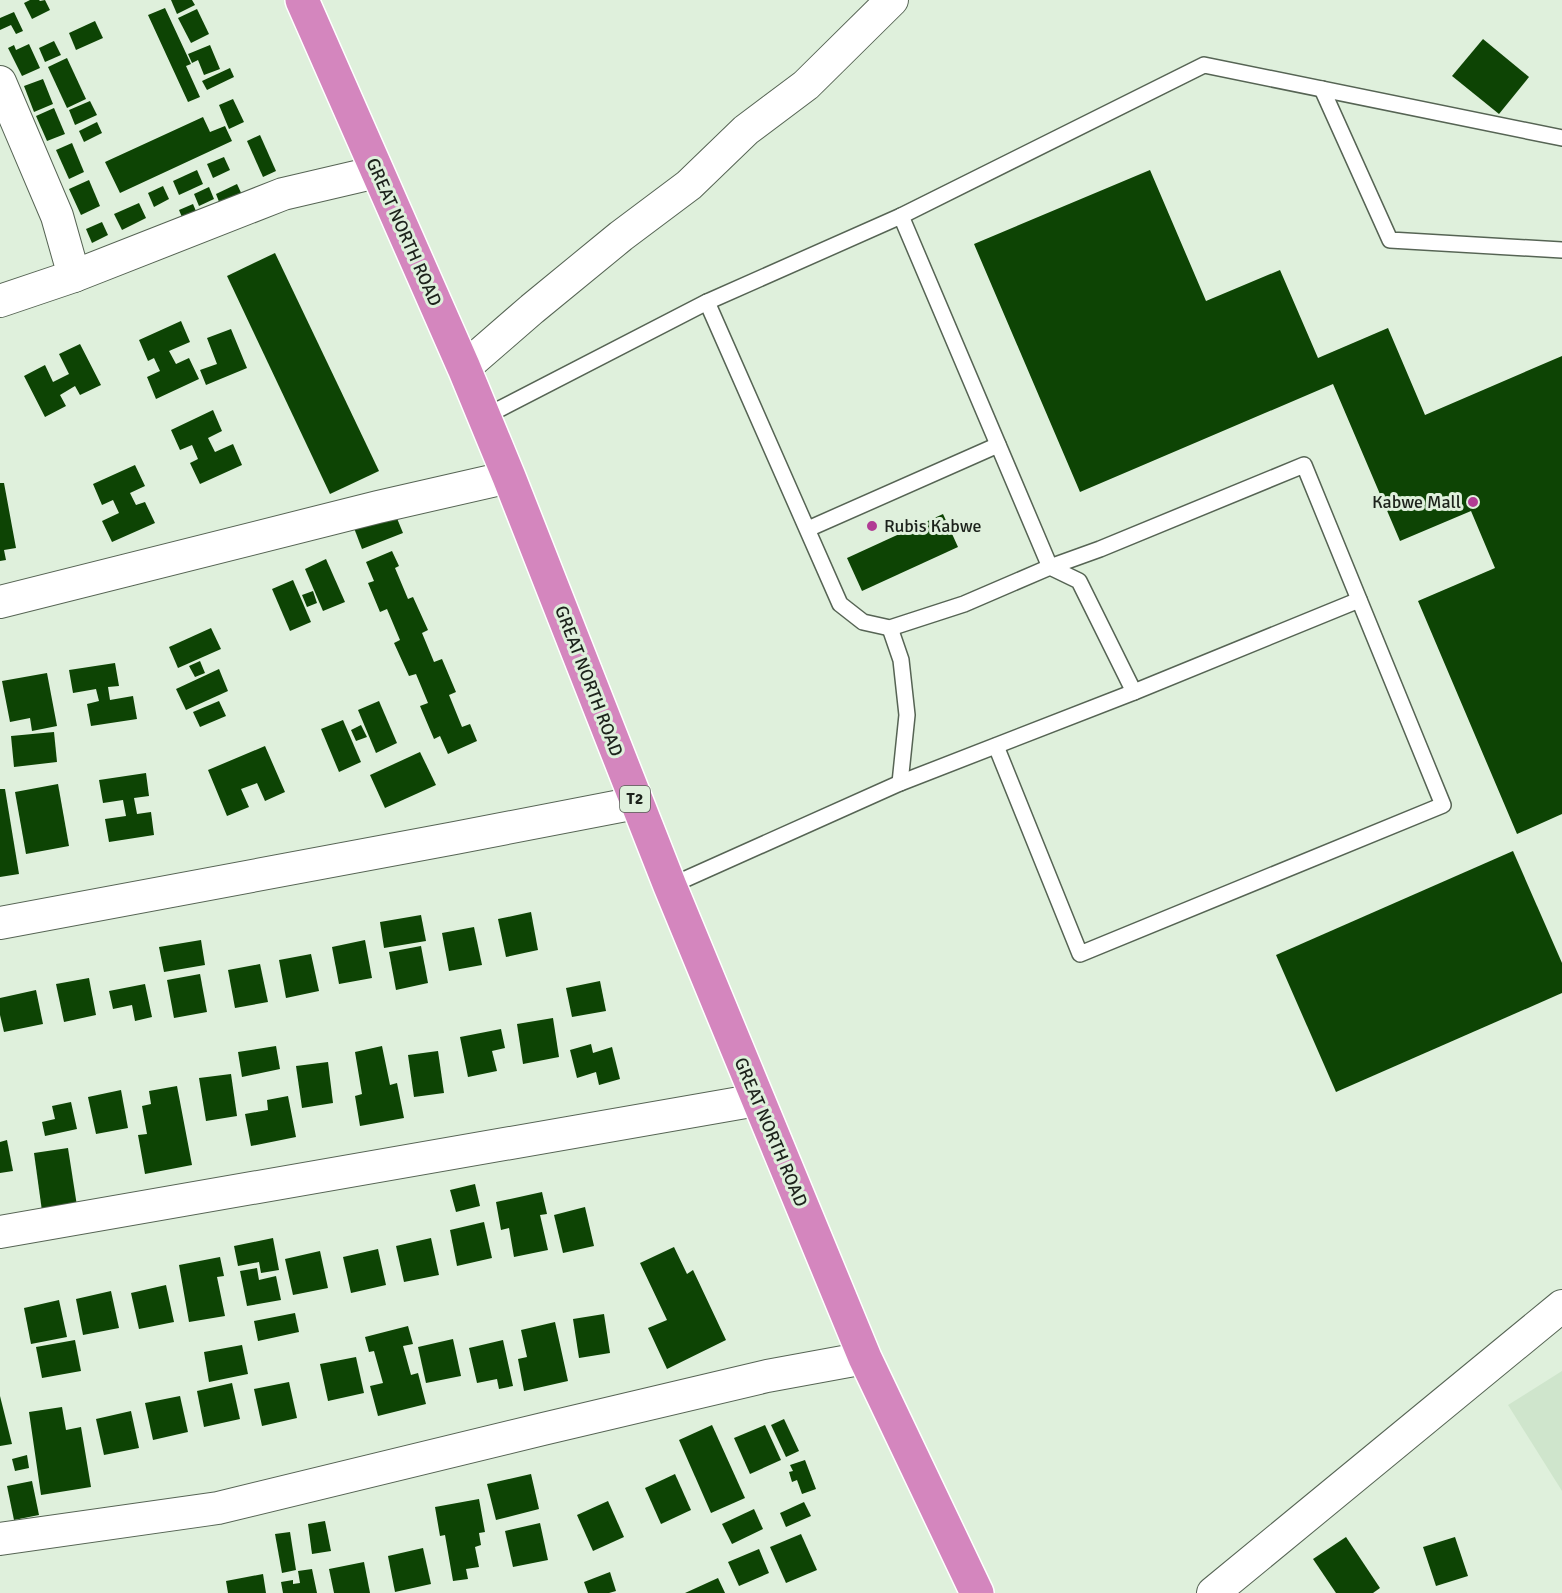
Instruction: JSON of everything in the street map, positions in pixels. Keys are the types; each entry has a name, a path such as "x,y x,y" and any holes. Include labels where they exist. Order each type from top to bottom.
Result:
{"highway":[{"name":"GREAT NORTH ROAD","path":"302,0 464,368 636,803 865,1358 977,1593"}],"street":[{"path":"464,368 603,251 689,185 746,130 807,85 892,0"},
{"path":"0,81 57,216 74,276"},
{"path":"0,302 74,276 283,194 377,172"},
{"path":"0,602 378,507 509,477"},
{"path":"0,923 636,803"},
{"path":"0,1232 757,1100"},
{"path":"1213,1593 1562,1306"},
{"path":"0,1539 218,1508 745,1382 865,1358"}],"lane":[{"path":"484,417 708,302 901,216 1204,65 1562,138"},
{"path":"1322,89 1390,240 1562,250"},
{"path":"901,216 1050,567 1079,581 1134,692"},
{"path":"708,302 840,604 863,622 890,628 964,604 1304,465 1443,805 1080,954 996,746"},
{"path":"808,529 998,445"},
{"path":"670,886 900,783 1134,692 1359,600"},
{"path":"890,628 901,660 907,716 900,783"}],"shaded area":[{"path":"1562,1371 1562,1491 1508,1405"}],"building":[{"path":"30,0 45,0 50,10 32,19 24,3"},
{"path":"171,0 192,0 195,5 177,14"},
{"path":"165,8 191,64 186,66 200,97 188,102 148,15"},
{"path":"197,9 209,34 191,43 178,18"},
{"path":"14,12 23,31 16,34 11,25 0,30 0,18"},
{"path":"95,21 103,38 76,50 69,33"},
{"path":"1483,39 1529,77 1499,114 1452,76"},
{"path":"54,41 61,55 45,62 39,48"},
{"path":"29,44 40,68 22,76 8,48 14,45 16,50"},
{"path":"210,45 220,69 204,75 198,60 192,63 188,54"},
{"path":"67,58 86,99 67,108 48,67"},
{"path":"230,68 234,77 207,90 202,81"},
{"path":"43,79 53,104 34,112 24,86"},
{"path":"233,99 244,122 229,129 219,105"},
{"path":"90,101 97,115 75,125 69,110"},
{"path":"54,108 65,134 47,141 36,116"},
{"path":"203,117 210,132 225,126 232,141 120,193 105,162"},
{"path":"97,122 102,133 84,142 79,131"},
{"path":"260,135 276,171 263,177 247,141"},
{"path":"72,143 84,172 69,179 56,150"},
{"path":"224,157 230,170 213,178 207,164"},
{"path":"197,170 203,184 179,195 173,181"},
{"name":"Kabwe Mall","path":"1150,170 1206,301 1280,270 1318,358 1388,328 1425,415 1562,356 1562,814 1517,834 1418,601 1495,568 1471,511 1400,541 1333,384 1080,492 974,244"},
{"path":"89,180 100,206 81,215 69,189"},
{"path":"237,184 243,197 221,207 216,194"},
{"path":"163,186 169,199 154,207 148,193"},
{"path":"209,187 214,199 199,206 194,194"},
{"path":"139,203 146,218 122,230 114,214"},
{"path":"193,204 198,216 184,222 179,210"},
{"path":"102,222 108,235 92,243 86,229"},
{"path":"275,253 379,471 330,494 227,276"},
{"path":"181,321 190,342 169,351 176,364 189,358 199,379 156,399 147,377 160,371 154,358 148,361 139,340"},
{"path":"231,329 247,368 206,385 200,370 217,364 207,338"},
{"path":"80,344 101,385 80,395 75,386 60,395 66,406 45,417 24,376 45,365 53,382 69,374 59,354"},
{"path":"213,410 222,431 208,438 215,452 233,444 242,465 200,484 190,463 198,459 192,445 180,450 171,430"},
{"path":"135,465 145,486 130,493 136,505 145,502 155,523 112,542 102,521 119,513 113,500 102,505 93,484"},
{"path":"0,483 4,483 16,548 4,550 6,560 0,561"},
{"path":"394,511 403,533 362,549 354,528"},
{"path":"943,514 958,547 862,591 847,558"},
{"path":"392,551 399,566 395,568 408,599 413,597 428,630 422,633 434,662 442,659 456,692 449,695 462,727 470,724 477,741 448,754 440,736 434,739 420,706 428,703 416,674 409,676 394,643 400,640 387,609 380,612 368,583 374,581 366,562"},
{"path":"326,559 345,602 323,611 305,569"},
{"path":"293,580 311,622 290,631 272,589"},
{"path":"313,591 317,603 307,607 302,595"},
{"path":"211,628 221,649 178,668 169,647"},
{"path":"200,661 205,673 195,677 189,666"},
{"path":"115,663 119,686 108,687 110,700 133,696 137,719 91,726 87,704 99,701 96,689 73,693 69,670"},
{"path":"219,669 228,691 186,710 176,689"},
{"path":"47,673 57,726 32,731 30,718 10,722 2,681"},
{"path":"219,701 226,716 200,727 193,712"},
{"path":"379,701 397,743 376,753 358,710"},
{"path":"343,720 361,762 339,772 321,729"},
{"path":"361,725 367,737 356,741 351,730"},
{"path":"54,732 57,762 14,767 11,736"},
{"path":"265,746 285,792 265,801 257,783 241,789 249,807 227,816 208,770"},
{"path":"420,752 436,785 385,808 370,775"},
{"path":"146,773 149,796 134,798 137,814 151,812 154,835 109,842 105,819 126,816 123,800 103,803 99,780"},
{"path":"58,784 69,846 26,854 15,792"},
{"path":"0,789 5,789 19,874 0,877"},
{"path":"1513,851 1562,963 1562,993 1336,1092 1276,955"},
{"path":"531,912 538,950 506,957 498,919"},
{"path":"421,915 426,941 384,948 380,922"},
{"path":"474,927 482,965 449,971 442,933"},
{"path":"201,940 205,965 164,972 159,947"},
{"path":"365,940 372,978 339,984 332,947"},
{"path":"421,946 428,983 396,990 389,952"},
{"path":"311,954 319,991 286,998 279,960"},
{"path":"260,964 268,1002 235,1008 228,970"},
{"path":"200,974 207,1012 174,1018 167,980"},
{"path":"89,978 96,1015 64,1022 56,984"},
{"path":"600,981 606,1011 572,1017 566,988"},
{"path":"145,984 152,1017 135,1021 132,1005 113,1009 109,991"},
{"path":"36,990 43,1024 4,1032 0,1015 0,998"},
{"path":"553,1018 559,1057 523,1064 517,1024"},
{"path":"501,1029 505,1048 492,1051 497,1071 468,1077 460,1037"},
{"path":"591,1044 593,1053 612,1047 620,1079 599,1085 596,1072 577,1078 570,1050"},
{"path":"276,1046 280,1069 242,1077 238,1052"},
{"path":"382,1046 390,1085 397,1083 404,1118 360,1126 355,1096 362,1094 355,1052"},
{"path":"438,1051 444,1093 414,1097 408,1055"},
{"path":"328,1062 333,1103 302,1108 296,1066"},
{"path":"231,1074 237,1116 206,1121 199,1078"},
{"path":"177,1086 192,1165 145,1174 138,1135 147,1134 142,1106 151,1104 149,1091"},
{"path":"121,1090 128,1128 96,1134 88,1097"},
{"path":"288,1096 296,1137 251,1146 245,1114 268,1110 267,1100"},
{"path":"71,1102 77,1129 45,1136 42,1122 55,1119 52,1106"},
{"path":"7,1140 13,1171 0,1173 0,1142"},
{"path":"68,1148 77,1206 42,1211 34,1153"},
{"path":"475,1184 480,1206 456,1212 450,1190"},
{"path":"542,1192 547,1214 540,1215 548,1250 514,1257 509,1228 501,1230 496,1202"},
{"path":"585,1207 594,1246 563,1253 554,1215"},
{"path":"484,1222 492,1258 457,1266 450,1230"},
{"path":"273,1238 279,1270 261,1273 259,1262 238,1266 234,1246"},
{"path":"431,1238 439,1275 404,1282 396,1246"},
{"path":"674,1247 687,1274 693,1270 726,1340 667,1369 648,1328 667,1320 640,1263"},
{"path":"378,1249 386,1285 351,1293 343,1257"},
{"path":"320,1251 328,1288 293,1295 285,1259"},
{"path":"220,1257 224,1276 217,1277 225,1316 189,1322 179,1265"},
{"path":"257,1268 259,1280 276,1276 281,1300 247,1306 240,1271"},
{"path":"166,1285 174,1322 139,1329 131,1293"},
{"path":"111,1291 119,1328 83,1335 76,1299"},
{"path":"59,1300 67,1337 31,1344 24,1308"},
{"path":"295,1313 299,1332 258,1341 254,1321"},
{"path":"604,1314 610,1353 579,1358 573,1319"},
{"path":"555,1322 568,1381 524,1391 518,1359 527,1357 521,1330"},
{"path":"408,1326 413,1344 403,1346 411,1375 418,1373 426,1404 378,1416 370,1386 383,1383 374,1351 369,1352 365,1337"},
{"path":"453,1339 461,1376 426,1383 418,1347"},
{"path":"75,1340 81,1371 42,1378 36,1347"},
{"path":"503,1340 513,1386 499,1389 497,1379 477,1383 469,1348"},
{"path":"242,1345 248,1374 209,1382 204,1352"},
{"path":"356,1357 364,1393 328,1401 320,1364"},
{"path":"289,1382 297,1418 262,1426 254,1389"},
{"path":"232,1383 240,1419 204,1427 197,1391"},
{"path":"0,1396 12,1444 0,1446"},
{"path":"180,1396 188,1432 153,1440 145,1403"},
{"path":"62,1407 66,1430 81,1427 91,1487 41,1495 29,1412"},
{"path":"131,1411 139,1448 104,1455 96,1419"},
{"path":"784,1419 799,1451 786,1457 771,1425"},
{"path":"712,1425 745,1498 711,1513 679,1440"},
{"path":"765,1425 781,1460 750,1474 734,1438"},
{"path":"27,1455 29,1468 15,1471 12,1459"},
{"path":"805,1460 816,1489 802,1494 797,1480 792,1482 789,1472 793,1471 790,1465"},
{"path":"531,1474 539,1509 496,1520 487,1484"},
{"path":"675,1474 691,1510 661,1524 645,1488"},
{"path":"32,1481 39,1515 14,1520 7,1486"},
{"path":"479,1499 485,1532 479,1533 481,1545 475,1547 479,1567 466,1569 468,1579 453,1581 445,1535 440,1536 435,1507"},
{"path":"608,1501 624,1537 593,1551 577,1515"},
{"path":"804,1502 811,1516 786,1527 780,1513"},
{"path":"754,1509 763,1529 732,1544 722,1524"},
{"path":"325,1521 331,1551 312,1554 308,1524"},
{"path":"540,1523 548,1560 513,1567 505,1531"},
{"path":"290,1532 296,1570 282,1573 275,1534"},
{"path":"801,1534 817,1570 786,1583 770,1547"},
{"path":"1346,1537 1380,1588 1373,1593 1336,1593 1313,1559"},
{"path":"1455,1537 1468,1576 1436,1586 1423,1547"},
{"path":"423,1548 431,1584 395,1592 388,1556"},
{"path":"759,1549 769,1573 739,1586 728,1562"},
{"path":"364,1562 370,1593 334,1593 329,1569"},
{"path":"312,1569 317,1593 283,1593 281,1582 293,1580 293,1584 300,1583 298,1571"},
{"path":"610,1572 616,1591 588,1593 584,1582"},
{"path":"263,1574 266,1593 228,1593 226,1581"},
{"path":"718,1578 725,1593 685,1593"}],"place":[{"name":"Kabwe Mall","path":"1473,502"},
{"name":"Rubis Kabwe","path":"872,526"}]}
